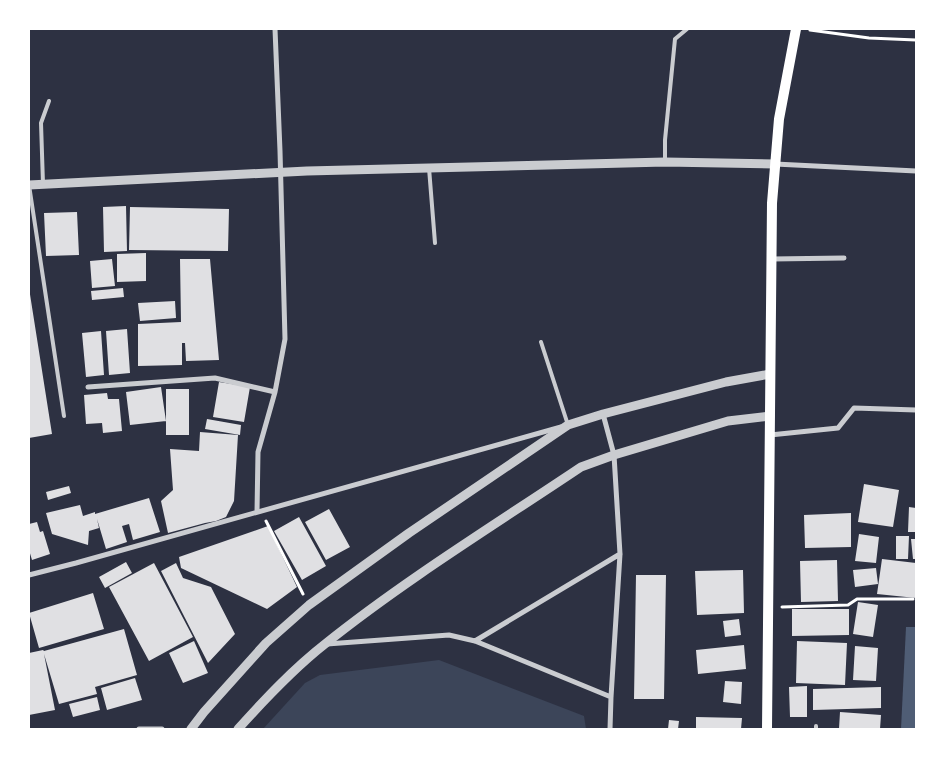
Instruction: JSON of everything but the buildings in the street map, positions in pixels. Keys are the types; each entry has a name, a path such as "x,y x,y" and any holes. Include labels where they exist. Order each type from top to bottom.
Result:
{"main road":[{"path":"767,729 771,259 774,164 779,120 801,29"}],"street":[{"path":"259,511 258,452 275,392 285,339 275,29"},
{"path":"29,185 281,172 665,162 774,164 916,171"},
{"path":"771,259 844,258"},
{"path":"29,575 76,564 603,414 726,382 770,374"},
{"path":"88,387 215,378 275,392"},
{"path":"770,435 838,428 854,408 916,410"},
{"path":"603,414 614,455 620,554 610,729"},
{"path":"238,729 269,695 324,644 393,594 581,468 614,455 728,421 770,416"},
{"path":"191,729 266,643 309,605 409,533 568,425"},
{"path":"475,641 620,554"},
{"path":"324,644 449,635 475,641 611,697"},
{"path":"139,729 162,729"}],"lane":[{"path":"665,162 665,140 675,39 687,29"},
{"path":"43,184 41,123 50,101"},
{"path":"429,168 436,244"},
{"path":"29,185 64,416"},
{"path":"541,342 568,425"}],"path":[{"path":"801,29 869,38 916,40"},
{"path":"259,511 309,605"},
{"path":"769,608 848,605 857,599 913,599"}],"shaded area":[{"path":"906,627 916,627 916,729 901,729"},
{"path":"439,660 584,716 586,729 263,729 305,683 320,675"}]}
